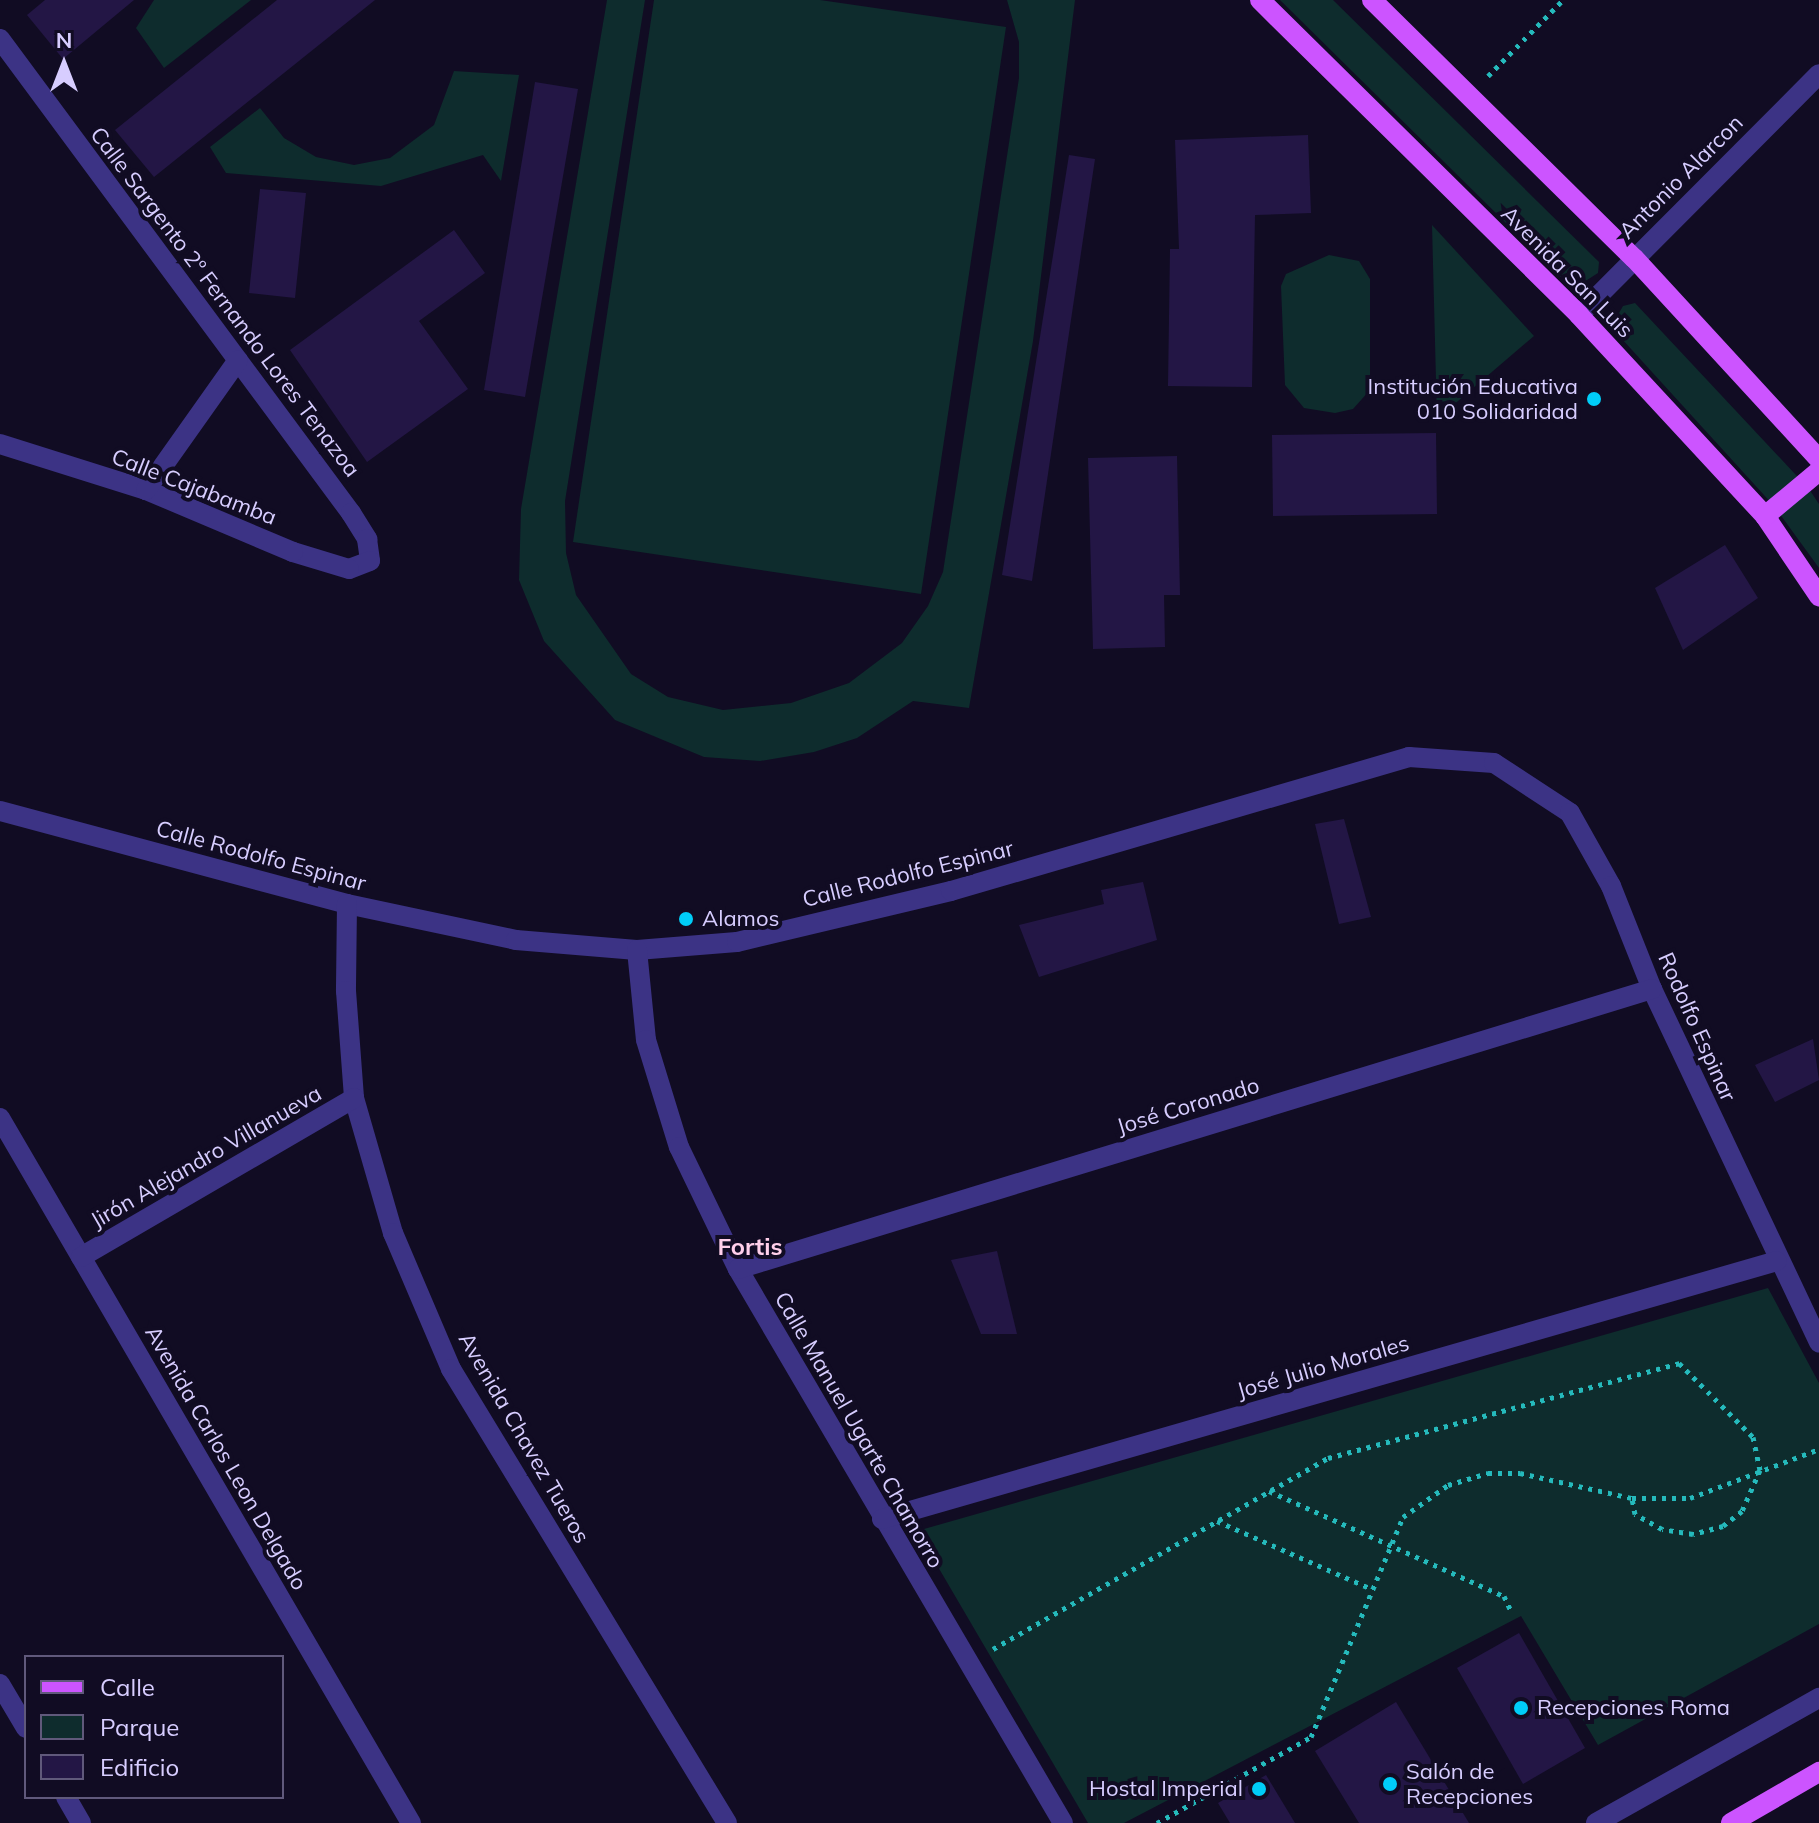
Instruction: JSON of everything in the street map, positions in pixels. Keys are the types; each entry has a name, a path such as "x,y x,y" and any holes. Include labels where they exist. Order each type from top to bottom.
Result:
{"main road":[{"name":"Avenida San Luis","path":"1260,0 1579,315 1765,516 1819,596"},
{"path":"1372,0 1634,258 1819,459"},
{"path":"1765,516 1819,471"},
{"path":"1731,1823 1819,1772"}],"street":[{"name":"Calle Sargento 2º Fernando Lores Tenazoa","path":"0,39 351,513 367,539 370,561"},
{"name":"Antonio Alarcon","path":"1579,315 1819,74"},
{"path":"146,490 238,360"},
{"name":"Calle Cajabamba","path":"0,444 146,490 293,552 349,569 370,561"},
{"name":"Calle Rodolfo Espinar","path":"0,812 347,904 516,940 637,950 737,942 951,891 1409,757 1494,763"},
{"name":"Rodolfo Espinar","path":"1494,763 1570,813 1611,886 1652,989 1777,1261 1819,1342"},
{"name":"Avenida Chavez Tueros","path":"347,904 346,991 354,1098 393,1233 451,1369 727,1823"},
{"name":"Calle Manuel Ugarte Chamorro","path":"637,950 646,1040 679,1147 738,1269 1063,1823"},
{"name":"José Coronado","path":"738,1269 1652,989"},
{"name":"Jirón Alejandro Villanueva","path":"81,1257 354,1098"},
{"name":"Avenida Carlos Leon Delgado","path":"0,1118 411,1823"},
{"name":"José Julio Morales","path":"882,1519 1777,1261"},
{"path":"0,1684 24,1725"},
{"path":"1596,1823 1819,1698"},
{"path":"67,1799 81,1823"}],"path":[{"path":"1469,96 1563,0"},
{"path":"968,1664 1328,1458 1679,1363 1753,1437 1760,1470 1742,1511 1723,1526 1693,1534 1662,1529 1635,1514 1632,1498"},
{"path":"1157,1823 1311,1737 1403,1517 1448,1485 1488,1473 1584,1483 1632,1498 1690,1498 1819,1449"},
{"path":"1269,1491 1504,1596 1511,1611"},
{"path":"1217,1521 1372,1589"}],"green space":[{"path":"154,0 251,0 164,68 136,28"},
{"path":"607,0 645,0 565,501 566,553 576,595 631,674 668,697 723,710 791,703 849,683 902,643 928,606 943,572 1019,78 1019,42 1007,0 1075,0 1033,341 969,708 913,701 857,738 814,752 760,761 704,757 615,720 544,641 519,580 521,509"},
{"path":"654,0 820,0 1006,27 921,594 573,542"},
{"path":"1280,0 1333,0 1599,262 1598,273 1573,289"},
{"path":"454,71 519,75 501,181 483,155 381,186 226,173 210,147 260,108 284,138 316,157 354,165 390,158 434,125"},
{"path":"1432,225 1534,336 1437,419"},
{"path":"1329,255 1359,261 1370,279 1370,390 1353,409 1335,413 1304,408 1285,385 1281,286 1286,274"},
{"path":"1635,303 1809,489 1819,504 1819,568 1774,506 1611,327 1623,306"},
{"path":"1768,1288 1819,1383 1819,1624 1598,1745 1521,1616 1124,1823 1088,1823 917,1531"}],"building":[{"path":"45,0 134,0 63,59 27,15"},
{"path":"277,0 375,0 154,177 115,130"},
{"path":"535,82 578,89 525,397 484,390"},
{"path":"1308,135 1311,213 1255,215 1252,387 1168,386 1170,249 1179,249 1175,140"},
{"path":"1069,155 1095,159 1032,581 1002,575"},
{"path":"260,189 306,193 295,298 249,293"},
{"path":"454,230 485,273 419,321 468,389 367,462 290,350"},
{"path":"1436,433 1437,514 1273,516 1272,435"},
{"path":"1177,456 1180,595 1164,595 1165,647 1093,649 1088,458"},
{"path":"1725,545 1758,598 1683,650 1655,588"},
{"path":"1344,819 1371,917 1339,924 1315,824"},
{"path":"1143,882 1157,940 1039,977 1019,925 1104,904 1101,890"},
{"path":"1813,1039 1819,1080 1775,1102 1755,1065"},
{"path":"997,1251 1017,1334 981,1334 951,1260"},
{"name":"Recepciones Roma","path":"1519,1633 1585,1748 1523,1784 1457,1668"},
{"name":"Salón de Recepciones","path":"1396,1702 1469,1823 1359,1823 1315,1751"},
{"name":"Hostal Imperial","path":"1266,1775 1295,1823 1230,1823 1218,1803"}],"place":[{"name":"Institución Educativa 010 Solidaridad","path":"1594,399"},
{"name":"Alamos","path":"686,919"},
{"name":"Recepciones Roma","path":"1521,1708"},
{"name":"Salón de Recepciones","path":"1390,1784"},
{"name":"Hostal Imperial","path":"1259,1789"}],"district":[{"name":"Fortis","path":"750,1247"}]}
